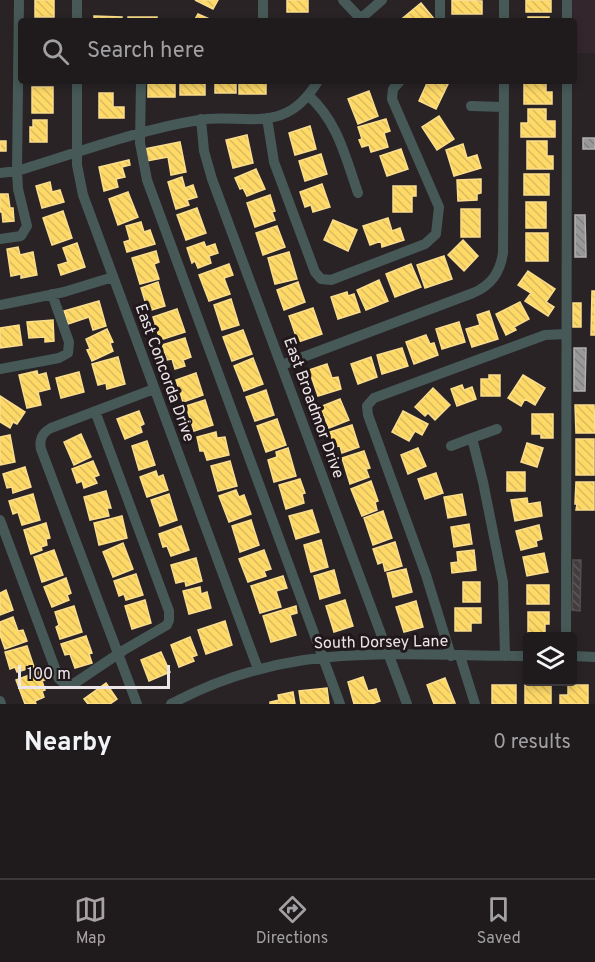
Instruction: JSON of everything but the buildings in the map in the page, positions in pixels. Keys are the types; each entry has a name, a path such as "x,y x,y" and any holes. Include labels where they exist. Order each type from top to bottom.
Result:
{"street":[{"path":"0,239 21,236 27,226 18,189 17,171 18,0"},
{"path":"77,0 77,18"},
{"path":"262,18 263,0"},
{"path":"343,0 357,18"},
{"path":"361,18 382,0"},
{"path":"440,0 440,18"},
{"path":"504,0 504,18"},
{"path":"567,0 567,18"},
{"name":"East Concorda Drive","path":"77,84 78,174 83,195 258,669"},
{"path":"141,84 139,133 147,180 340,704"},
{"path":"0,173 17,171 139,133 201,119 267,118 291,110 308,95 316,84"},
{"path":"267,118 274,162 315,272 321,279 331,280 425,244 436,234 439,207 392,99 393,89 397,84"},
{"path":"282,365 473,293 495,278 503,253 504,84"},
{"path":"566,632 567,84"},
{"path":"308,95 320,106 334,128 358,193"},
{"path":"471,106 504,107"},
{"name":"East Broadmor Drive","path":"201,119 204,151 209,170 407,704"},
{"path":"0,305 52,294 113,277"},
{"path":"0,369 59,358 68,353 69,342 52,294"},
{"path":"475,704 455,656 368,415 367,406 374,398 545,335 566,334"},
{"path":"137,704 41,449 41,436 51,428 154,389"},
{"path":"0,520 62,682 75,683 117,654 167,625 170,616 95,411"},
{"path":"451,446 497,429"},
{"path":"472,438 503,582 505,656"},
{"name":"South Dorsey Lane","path":"171,704 213,685 258,669 322,658 523,656"},
{"path":"577,656 595,657"}],"shaded area":[{"path":"572,0 595,0 595,53 577,53 577,18 573,18"}]}
